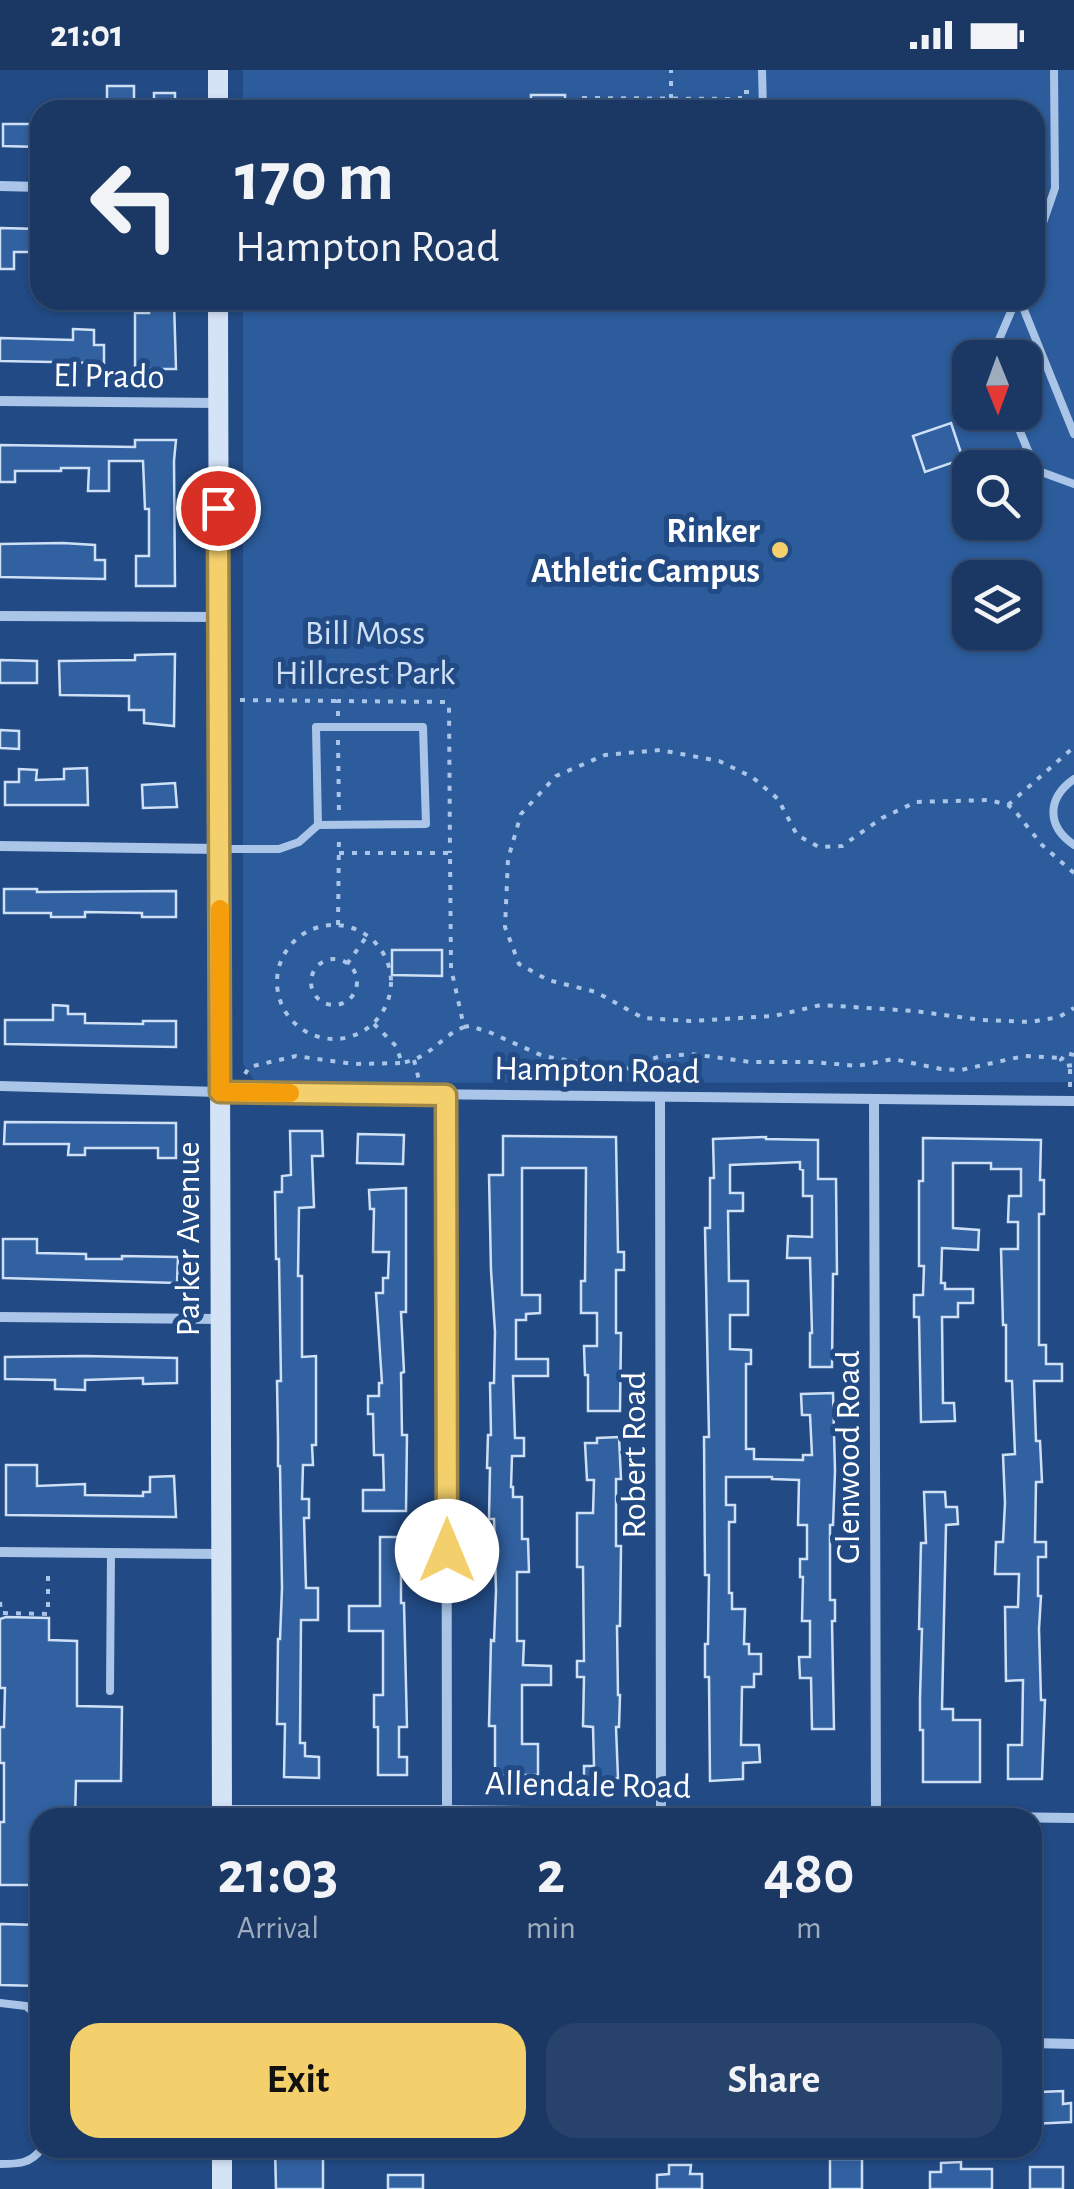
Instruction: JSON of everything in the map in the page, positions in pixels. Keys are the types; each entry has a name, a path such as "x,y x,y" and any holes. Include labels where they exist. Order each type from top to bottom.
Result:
{"street":[{"path":"218,70 218,100"},
{"path":"0,186 30,186"},
{"name":"Parker Avenue","path":"218,310 222,1808"},
{"name":"El Prado","path":"0,401 218,403"},
{"path":"0,616 218,617"},
{"path":"0,846 220,849"},
{"name":"Hampton Road","path":"0,1086 420,1095 1072,1101"},
{"path":"446,1095 447,1808"},
{"name":"Robert Road","path":"660,1097 662,1808"},
{"name":"Glenwood Road","path":"874,1099 876,1808"},
{"path":"0,1317 220,1319"},
{"path":"0,1552 220,1554"},
{"name":"Allendale Road","path":"1042,1818 1074,1818"},
{"path":"1042,2043 1074,2044"},
{"path":"222,2158 222,2189"}],"lane":[{"path":"762,70 762,100"},
{"path":"1045,217 1055,188 1054,70"},
{"path":"999,340 1013,310"},
{"path":"1022,310 1074,434"},
{"path":"1019,430 1036,470 1074,484"},
{"path":"220,849 279,848 299,842 318,825 426,824 423,726 316,727 318,825"},
{"path":"1074,779 1061,789 1054,809 1054,822 1060,833 1074,845"},
{"path":"110,1691 111,1553"},
{"path":"0,2004 30,2009"},
{"path":"0,2164 27,2162 31,2158"}],"path":[{"path":"671,99 672,70"},
{"path":"582,98 740,100 740,92"},
{"path":"240,700 338,701"},
{"path":"338,716 338,926"},
{"path":"1008,804 1074,747"},
{"path":"1074,874 1042,845 1008,804 989,800 916,802 882,818 842,846 818,847 797,834 778,799 752,776 719,761 660,750 605,755 556,776 521,814 508,859 505,928 519,964 548,980 596,992 643,1018 690,1021 774,1016 820,1006 1030,1022 1059,1018 1074,1008"},
{"path":"363,825 363,853"},
{"path":"339,853 450,853 451,968 464,1027"},
{"path":"314,928 352,928 367,936 382,951 391,976 387,1003 374,1023 346,1037 319,1037 295,1024 279,999 278,970 290,945 314,928"},
{"path":"347,964 367,936"},
{"path":"330,960 347,964 356,977 354,993 341,1004 322,1001 312,987 315,970 330,960"},
{"path":"374,1023 396,1046 402,1062"},
{"path":"245,1074 250,1067 296,1056 354,1064 414,1060 454,1031 470,1026 543,1056 613,1074 649,1058 691,1054 750,1062 857,1066 893,1059 961,1070 1024,1056 1062,1058"},
{"path":"1072,1101 1072,1066 1063,1064 1062,1058 1066,1053 1074,1054"},
{"path":"414,1060 420,1095"},
{"path":"641,1063 643,1097"},
{"path":"0,1602 1,1613 48,1614 48,1571"}],"green space":[{"name":"Rinker Athletic Campus","path":"243,70 1074,70 1074,1082 256,1083 243,1064 243,310 1045,310 1045,100 243,100"}],"building":[{"path":"107,86 134,86 134,100 107,100"},
{"path":"154,93 175,93 175,100 154,100"},
{"path":"531,95 565,95 565,100 531,100"},
{"path":"3,124 30,124 30,147 3,146"},
{"path":"0,228 30,229 30,252 14,252 14,269 0,269"},
{"path":"174,310 176,369 135,369 135,313"},
{"path":"73,329 94,330 94,345 104,345 104,363 0,361 0,338 73,340"},
{"path":"951,423 960,450 952,450 952,463 925,472 913,436"},
{"path":"135,440 176,440 175,586 136,586 136,556 149,556 143,461 109,461 109,491 88,491 89,468 15,471 15,482 0,482 0,445 135,447"},
{"path":"0,544 95,545 95,560 105,560 105,579 0,577"},
{"path":"175,654 174,726 144,723 144,710 129,710 129,696 60,695 59,661 135,660 135,655"},
{"path":"0,660 37,661 37,683 0,683"},
{"path":"0,730 19,731 19,749 0,748"},
{"path":"87,768 88,805 5,805 5,782 19,782 19,769 37,770 36,780 64,779 64,769"},
{"path":"175,783 177,807 143,808 142,785"},
{"path":"4,889 176,891 176,917 142,917 142,913 85,912 85,917 51,917 51,913 4,913"},
{"path":"392,950 442,950 442,976 392,975"},
{"path":"53,1005 68,1006 68,1014 85,1014 85,1023 176,1021 176,1047 5,1044 5,1020 53,1020"},
{"path":"5,1122 176,1123 176,1158 158,1158 158,1148 85,1148 85,1155 68,1155 69,1144 4,1144"},
{"path":"290,1131 322,1131 323,1156 312,1156 314,1207 299,1208 298,1276 302,1276 302,1357 316,1356 316,1445 312,1445 313,1465 303,1465 302,1499 309,1499 309,1518 304,1518 306,1588 318,1588 318,1620 301,1620 300,1743 305,1743 305,1756 319,1757 319,1778 284,1777 285,1724 277,1724 282,1588 275,1192 282,1192 282,1176 291,1175"},
{"path":"358,1134 404,1135 403,1164 357,1163"},
{"path":"503,1136 616,1137 618,1252 624,1252 624,1270 616,1270 616,1333 621,1333 620,1411 588,1411 584,1346 597,1346 597,1313 581,1313 586,1168 522,1168 522,1295 540,1295 540,1313 516,1320 516,1359 548,1359 548,1376 513,1376 515,1438 524,1438 524,1456 512,1456 511,1487 513,1497 522,1497 522,1539 528,1539 529,1572 517,1572 517,1641 524,1641 523,1665 551,1666 551,1685 522,1685 522,1744 538,1744 538,1775 495,1775 495,1726 489,1726 496,1591 494,1519 489,1519 487,1468 495,1332 489,1175 503,1175"},
{"path":"923,1138 1041,1140 1044,1214 1039,1214 1039,1345 1046,1345 1046,1364 1062,1364 1062,1381 1034,1381 1042,1482 1036,1482 1035,1542 1046,1542 1046,1557 1038,1557 1041,1700 1045,1700 1042,1779 1008,1779 1008,1745 1022,1745 1023,1680 1006,1681 1005,1607 1018,1607 1019,1574 995,1574 996,1542 1003,1542 1003,1455 1015,1454 1012,1381 1006,1381 1001,1249 1018,1249 1018,1222 1008,1222 1009,1196 1021,1196 1021,1169 991,1169 991,1163 953,1163 953,1228 979,1230 978,1250 942,1248 941,1283 945,1283 945,1289 973,1289 973,1303 958,1303 958,1317 942,1317 943,1403 954,1403 955,1421 921,1422 919,1317 914,1317 914,1295 923,1295 919,1181 923,1181"},
{"path":"713,1139 818,1140 818,1179 836,1179 837,1274 833,1274 832,1367 810,1367 810,1258 787,1258 788,1236 812,1237 812,1196 803,1196 800,1162 730,1165 730,1193 743,1193 743,1211 728,1211 729,1281 748,1281 748,1315 730,1315 730,1349 751,1350 751,1364 746,1364 746,1449 754,1449 754,1459 803,1460 803,1455 812,1455 810,1415 802,1415 801,1394 833,1393 835,1471 830,1600 835,1600 834,1729 812,1729 811,1678 800,1678 799,1657 810,1657 810,1621 802,1621 800,1559 807,1559 807,1525 798,1525 799,1480 726,1477 726,1505 735,1505 735,1522 729,1522 732,1609 745,1609 744,1644 749,1644 749,1654 761,1654 761,1674 754,1674 754,1687 742,1687 741,1745 759,1745 760,1762 743,1763 743,1779 710,1781 709,1677 705,1677 709,1575 705,1575 704,1437 709,1437 705,1228 710,1228"},
{"path":"406,1188 406,1312 401,1312 401,1373 402,1435 407,1435 406,1511 363,1511 363,1490 384,1490 383,1455 374,1455 373,1414 368,1414 368,1396 379,1396 382,1383 376,1293 383,1293 383,1278 388,1278 389,1252 373,1252 374,1209 370,1209 369,1190"},
{"path":"3,1239 37,1239 37,1253 86,1254 86,1259 178,1257 177,1283 3,1278"},
{"path":"5,1357 177,1358 177,1383 143,1384 143,1378 85,1380 85,1390 55,1389 55,1380 5,1379"},
{"path":"619,1437 618,1778 584,1780 584,1766 594,1766 593,1727 583,1726 584,1677 577,1677 577,1661 584,1661 583,1567 577,1567 577,1513 593,1513 594,1480 587,1480 585,1443"},
{"path":"6,1465 37,1465 37,1486 85,1484 85,1495 143,1496 143,1492 150,1492 150,1477 174,1476 176,1517 6,1515"},
{"path":"924,1492 945,1492 946,1507 957,1507 958,1524 946,1525 942,1709 953,1709 953,1720 980,1720 980,1782 923,1782 919,1629 921,1543 926,1543"},
{"path":"380,1537 406,1537 401,1603 407,1727 399,1727 399,1757 407,1757 407,1775 378,1775 374,1695 383,1695 383,1631 349,1631 349,1606 380,1606"},
{"path":"49,1618 49,1640 77,1641 77,1706 122,1707 121,1781 76,1781 75,1808 30,1808 30,1885 0,1885 4,1763 0,1763 0,1727 4,1727 5,1688 0,1688 0,1619"},
{"path":"0,1924 30,1925 30,1986 0,1985"},
{"path":"1063,2091 1063,2104 1071,2103 1071,2122 1042,2123 1042,2092"},
{"path":"275,2158 323,2158 323,2189 276,2189"},
{"path":"830,2159 862,2159 862,2189 830,2189"},
{"path":"961,2162 961,2169 992,2169 992,2189 930,2189 930,2172 941,2172 941,2163"},
{"path":"669,2165 691,2165 690,2174 702,2174 702,2189 657,2189 657,2175 669,2174"},
{"path":"1030,2167 1063,2167 1063,2189 1030,2189"},
{"path":"388,2175 423,2175 423,2189 388,2189"}],"slow traffic":[{"path":"220,909 220,1092 290,1093"}],"place":[{"name":"Rinker Athletic Campus","path":"780,550"}],"route":[{"path":"218,508 220,1092 446,1095 447,1551"}],"park label":[{"name":"Bill Moss Hillcrest Park","path":"365,652"}]}
